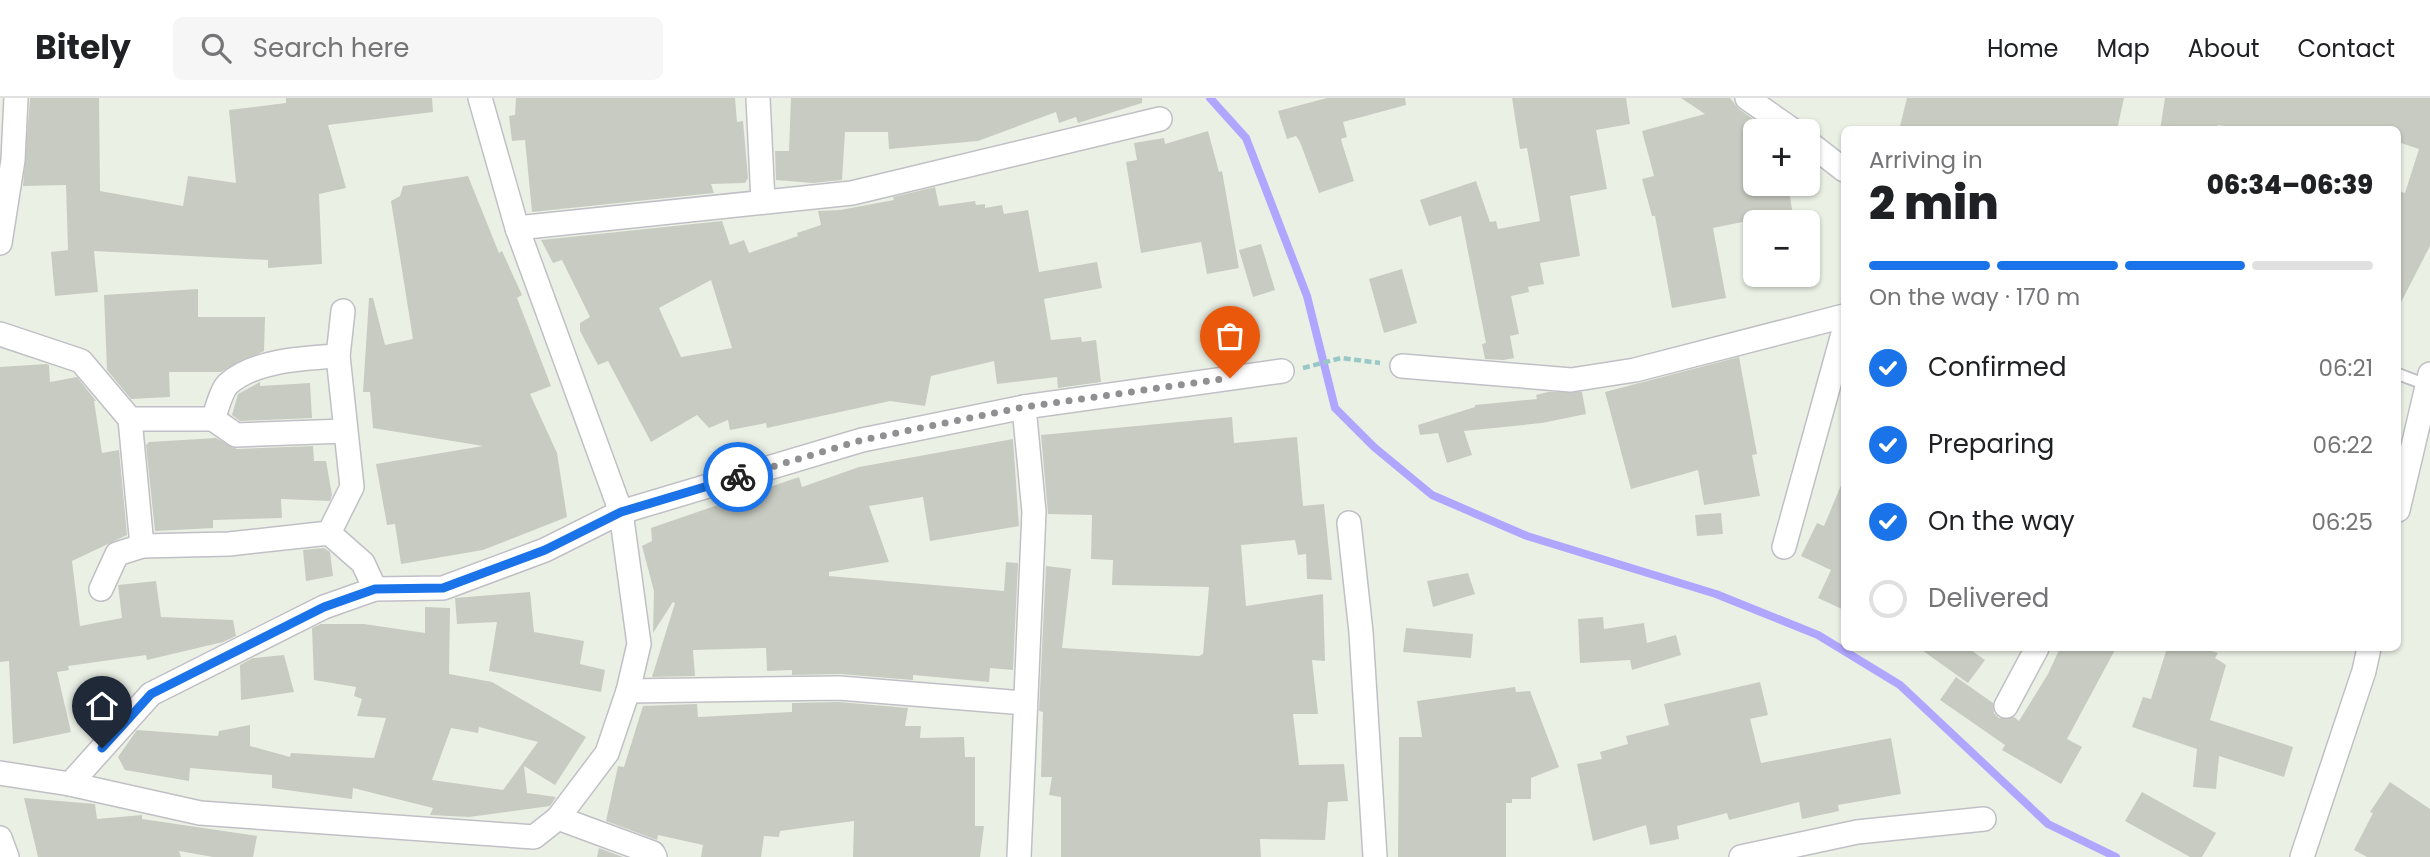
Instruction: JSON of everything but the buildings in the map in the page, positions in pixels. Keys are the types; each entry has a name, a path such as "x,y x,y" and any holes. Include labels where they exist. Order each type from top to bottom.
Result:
{"street":[{"path":"0,243 13,160 16,98"},
{"path":"0,773 69,784 200,813 534,837 558,818 607,753 628,691 639,645 621,512 517,228 480,98"},
{"path":"758,98 763,202"},
{"path":"1747,98 1777,119"},
{"path":"517,228 852,193 1160,119"},
{"path":"1820,151 1841,168"},
{"path":"328,533 352,487 338,356 343,311"},
{"path":"1402,366 1571,380 1635,370 1841,317"},
{"path":"0,334 81,361 130,419 142,545"},
{"path":"1784,547 1841,341"},
{"path":"213,419 227,385 258,369 299,359 338,356"},
{"path":"69,784 151,694 324,607 375,589 443,588 545,550 621,512 862,440 1024,407 1282,371"},
{"path":"2401,480 2405,439 2428,379"},
{"path":"1018,857 1034,512 1024,407"},
{"path":"130,419 213,419 236,435 345,431"},
{"path":"1349,523 1361,632 1376,857"},
{"path":"101,589 117,554 142,545 229,544 328,533 363,563 375,589"},
{"path":"2006,706 2035,651"},
{"path":"2302,857 2368,651"},
{"path":"628,691 839,688 1026,703"},
{"path":"558,818 653,853 655,857"},
{"path":"1741,857 1857,832 1984,819"},
{"path":"0,838 7,857"}],"lane":[{"path":"2401,374 2428,379"}],"path":[{"path":"1313,367 1341,358 1402,366"}],"waterway":[{"path":"1210,98 1246,138 1307,296 1335,408 1374,447 1432,495 1527,536 1716,594 1818,635 1841,649"},
{"path":"1844,651 1900,685 2048,824 2116,857"}],"way so far":[{"path":"738,477 862,440 1024,407 1230,378"}],"route":[{"path":"102,748 151,694 237,648 324,607 375,589 443,588 545,550 621,512 738,477"}]}
